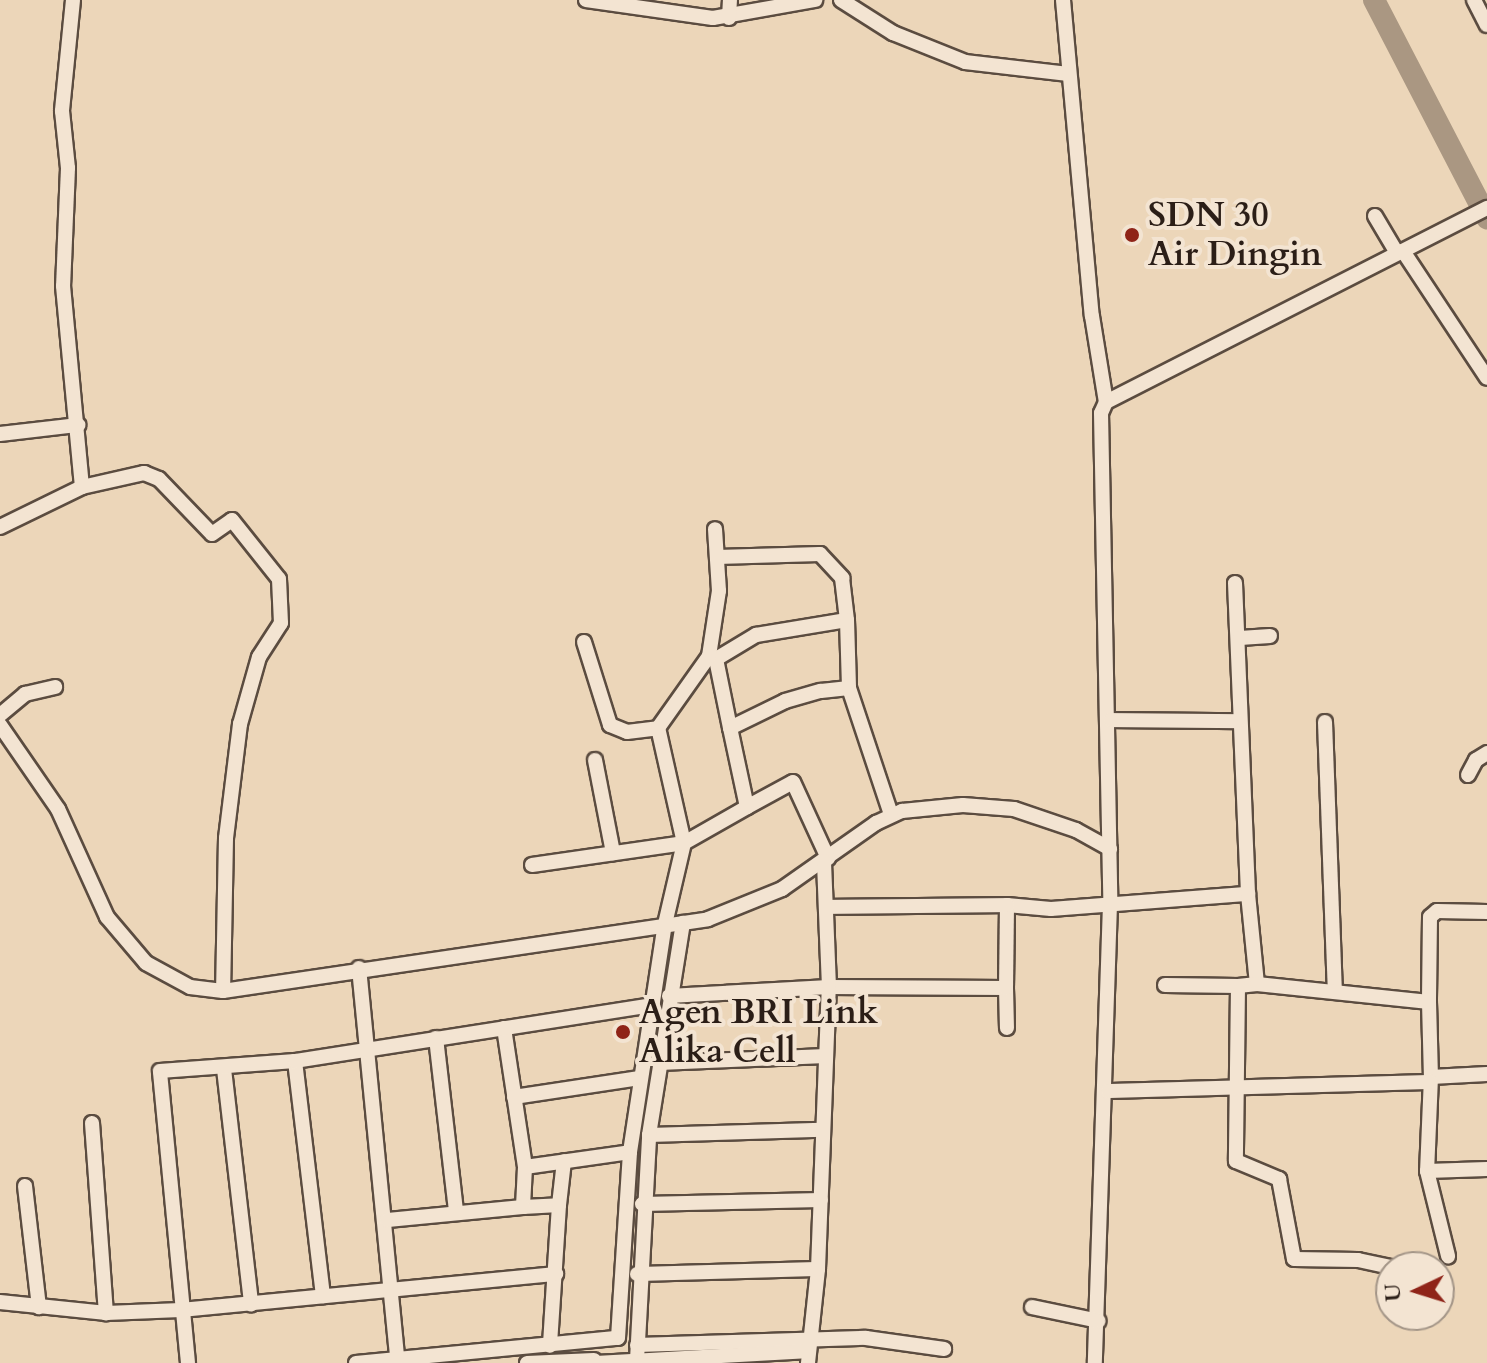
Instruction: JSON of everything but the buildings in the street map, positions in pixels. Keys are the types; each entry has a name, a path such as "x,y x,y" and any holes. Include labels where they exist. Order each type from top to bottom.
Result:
{"street":[{"path":"73,0 62,111 68,168 63,286 82,487"},
{"path":"586,0 729,18 815,0"},
{"path":"729,18 730,0"},
{"path":"1063,0 1092,316 1106,402 1101,413 1111,720 1108,1091 1095,1363"},
{"path":"1474,0 1487,25"},
{"path":"844,1 893,33 965,62 1068,74"},
{"path":"1106,402 1487,208"},
{"path":"1375,216 1487,378"},
{"path":"0,434 78,425"},
{"path":"0,527 82,487 152,475 212,534 232,520 279,579 281,623 259,657 240,724 226,838 223,991"},
{"path":"715,529 719,591 713,658 747,807"},
{"path":"717,557 820,554 842,578 849,688 891,814"},
{"path":"1235,583 1240,638 1238,721 1248,894 1257,984"},
{"path":"584,642 610,725 627,732 658,728 713,658 756,635 847,620"},
{"path":"1240,638 1270,636"},
{"path":"0,715 25,694 55,687"},
{"path":"730,728 785,701 849,688"},
{"path":"1111,720 1238,721"},
{"path":"1325,722 1335,992"},
{"path":"0,725 58,809 117,929 146,963 190,987 223,991 359,968 683,923 744,908 826,859 891,814 963,805 1014,809 1076,830 1110,849"},
{"path":"356,1363 618,1338 630,1152 665,924 684,843 658,728"},
{"path":"1468,775 1487,753"},
{"path":"595,760 613,853"},
{"path":"532,865 684,843 793,782 826,859 829,987 818,1269 808,1351"},
{"path":"826,907 1110,904 1248,894"},
{"path":"1007,905 1007,1028"},
{"path":"1447,1251 1427,1171 1430,917 1437,911 1487,912"},
{"path":"637,1352 637,1274 649,1135 683,923"},
{"path":"359,968 387,1220 397,1359"},
{"path":"1165,985 1257,984 1429,1002"},
{"path":"1238,986 1234,1090 1236,1161 1279,1179 1294,1259 1358,1260 1375,1264"},
{"path":"669,996 829,987 1006,988"},
{"path":"188,1363 157,1076 165,1068 224,1069 295,1061 653,1005"},
{"path":"504,1028 525,1167 523,1207"},
{"path":"436,1038 456,1212"},
{"path":"659,1063 826,1056"},
{"path":"295,1061 323,1296"},
{"path":"224,1069 251,1304"},
{"path":"1108,1091 1234,1090 1487,1074"},
{"path":"514,1097 640,1078"},
{"path":"92,1123 106,1313"},
{"path":"649,1135 822,1130"},
{"path":"525,1167 630,1152"},
{"path":"550,1346 564,1161"},
{"path":"1427,1171 1487,1169"},
{"path":"25,1186 39,1307"},
{"path":"642,1204 821,1200"},
{"path":"387,1220 559,1205"},
{"path":"637,1274 818,1269"},
{"path":"0,1302 106,1313 181,1310 556,1274"},
{"path":"1032,1307 1099,1321"},
{"path":"527,1363 594,1362 637,1352 808,1351 866,1338 944,1349"}],"waterway":[{"path":"1374,0 1487,218"}],"place":[{"name":"SDN 30 Air Dingin","path":"1132,235"},
{"name":"Agen BRI Link Alika Cell","path":"623,1032"}]}
